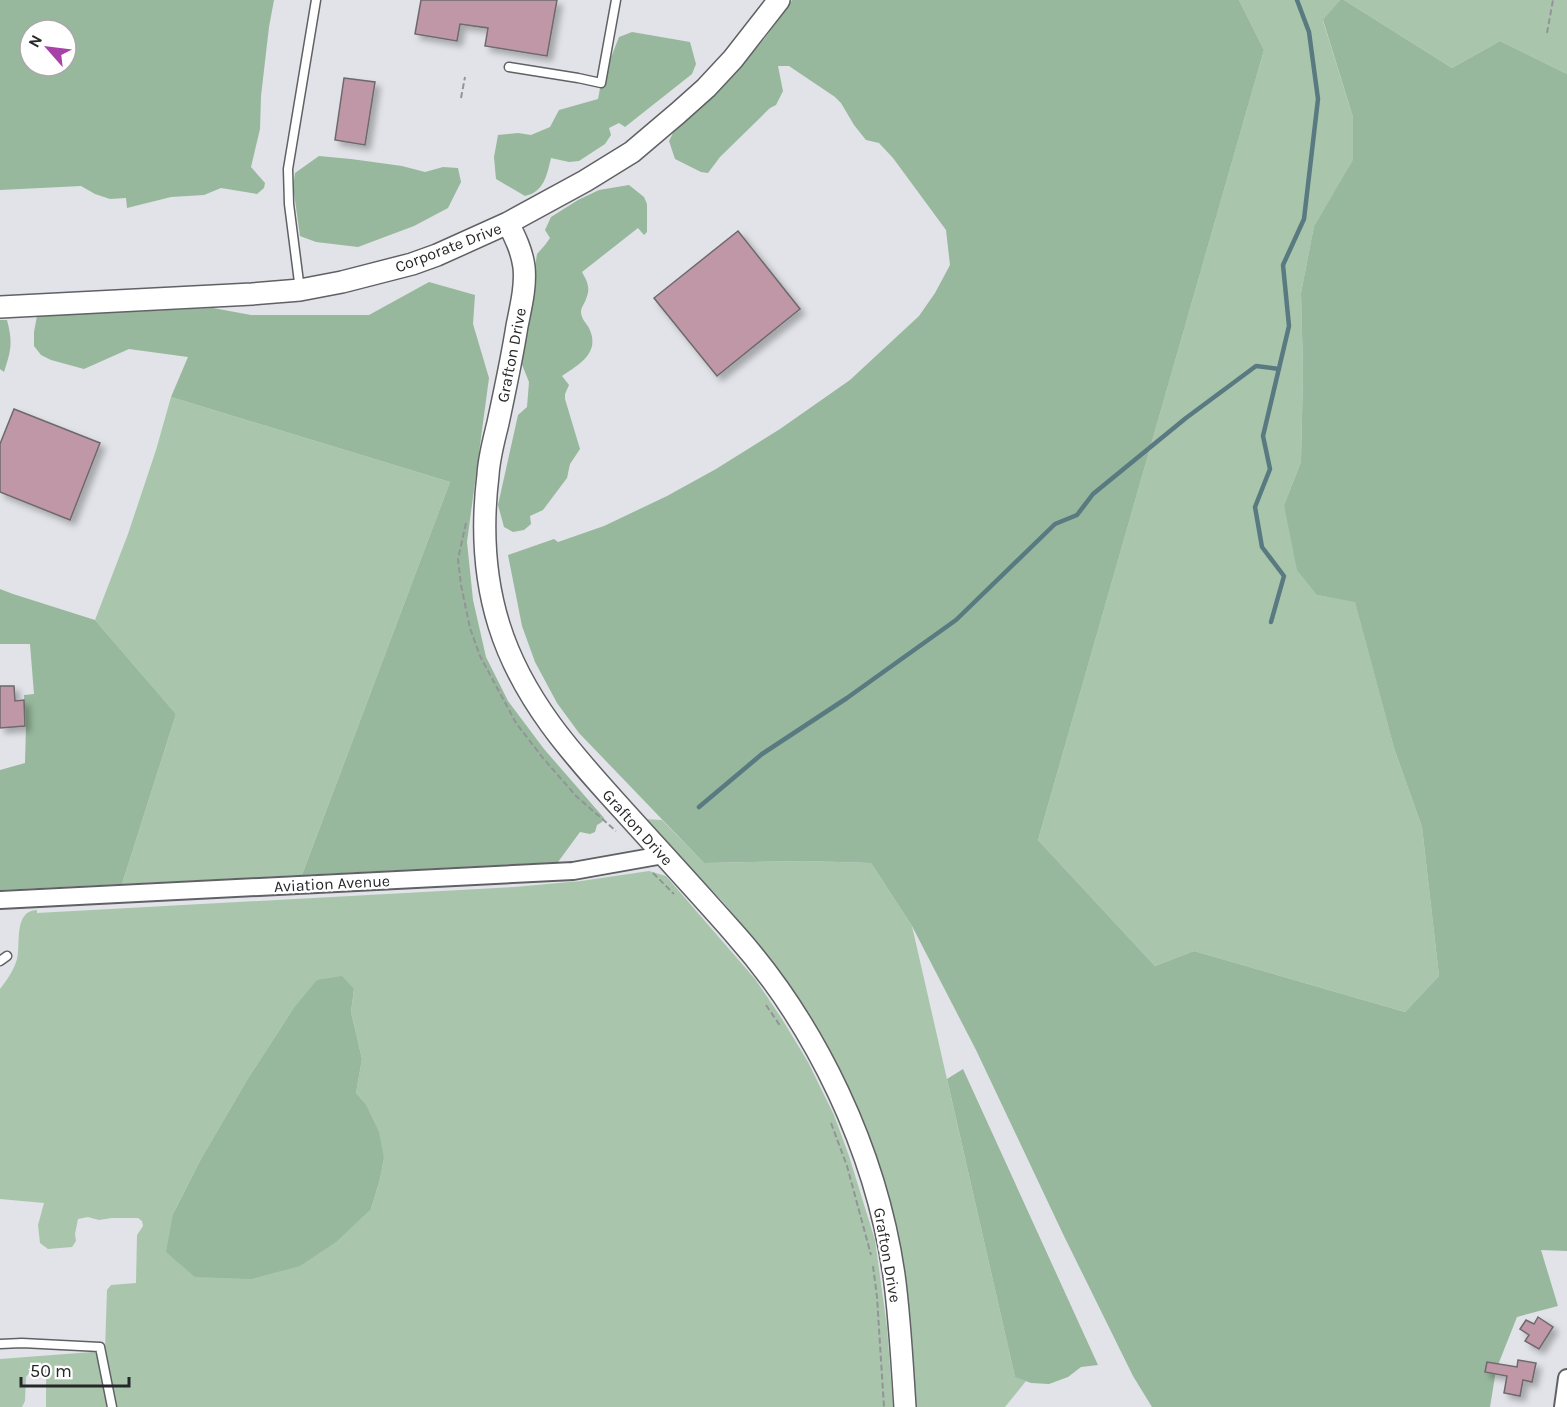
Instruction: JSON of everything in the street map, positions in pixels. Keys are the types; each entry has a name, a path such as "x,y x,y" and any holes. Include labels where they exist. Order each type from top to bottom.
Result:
{"street":[{"name":"Corporate Drive","path":"0,307 300,290 342,282 412,264 437,255 508,224 632,152 706,88 733,59 779,0"},
{"name":"Grafton Drive","path":"508,224 516,239 525,279 488,473 486,556 499,625 515,665 538,708 559,736 604,790 657,862 736,935 758,961 814,1044 844,1104 868,1168 887,1239 897,1304 905,1407"},
{"name":"Aviation Avenue","path":"0,900 573,871 657,862"},
{"path":"1563,1407 1567,1378"}],"lane":[{"path":"300,290 289,204 288,169 316,0"},
{"path":"508,67 601,83 616,0"},
{"path":"0,1344 100,1347 112,1407"}],"path":[{"path":"1547,33 1553,0"},
{"path":"461,98 465,77"},
{"path":"462,541 466,522"},
{"path":"657,862 680,901"},
{"path":"766,1005 784,1033"},
{"path":"831,1122 847,1166 872,1257 884,1407"}],"green space":[{"path":"0,0 274,0 261,96 260,129 251,167 265,183 264,188 257,194 221,188 204,195 171,197 127,208 126,198 110,199 81,186 0,190"},
{"path":"792,0 1239,0 1264,50 1038,840 1155,966 1194,951 1405,1012 1439,976 1422,827 1394,748 1355,602 1317,595 1297,570 1284,505 1301,462 1303,370 1301,293 1314,226 1353,160 1353,117 1323,20 1340,0 1344,0 1452,68 1500,41 1567,74 1567,1251 1541,1250 1558,1306 1517,1317 1496,1370 1490,1407 1152,1407 1133,1376 976,1050 912,926 871,863 806,861 704,863 579,733 557,703 535,662 522,626 508,555 554,539 558,542 604,526 667,496 716,469 780,429 850,380 919,316 950,265 946,230 893,158 879,143 866,140 835,97 789,66 778,66 783,91 776,105 770,108 720,157 708,173 701,172 675,159 669,141 673,133 735,73 765,38"},
{"path":"1239,0 1340,0 1323,21 1353,117 1353,161 1314,226 1301,293 1303,370 1301,462 1284,505 1317,595 1355,601 1394,748 1422,827 1439,976 1405,1012 1194,951 1155,966 1038,840 1264,50"},
{"path":"1344,0 1567,0 1567,74 1500,41 1452,68"},
{"path":"632,32 690,42 696,64 692,74 625,127 619,123 609,128 611,135 605,144 579,161 569,162 551,158 544,182 537,191 525,196 496,179 494,157 498,135 518,133 531,135 550,127 559,110 598,99 601,83 619,37"},
{"path":"319,156 402,166 425,172 443,167 458,168 461,182 448,208 414,226 358,247 316,242 300,236 293,186 295,173"},
{"path":"629,185 644,197 647,204 647,232 644,235 638,228 582,272 588,291 581,314 589,328 592,344 586,357 562,376 569,385 565,399 580,449 570,464 567,478 543,510 530,516 531,524 524,530 513,532 504,527 498,505 518,415 527,407 529,382 521,362 537,254 550,238 545,230 551,217 578,200 599,190"},
{"path":"429,282 475,295 473,324 489,378 467,542 473,600 486,657 508,701 544,749 604,818 597,825 595,832 590,834 580,832 558,862 302,875 450,482 171,397 188,357 129,349 84,369 51,360 41,355 34,346 37,316 213,308 251,315 369,315"},
{"path":"0,320 7,320 11,341 4,372 0,369"},
{"path":"171,397 450,482 302,875 122,884 176,714 95,620 128,534"},
{"path":"0,589 95,620 176,714 122,884 0,890 0,770 25,763 24,695 34,694 30,644 0,644"},
{"path":"644,819 662,820 704,863 806,861 871,863 912,926 1015,1377 1026,1381 1005,1407 912,1407 882,1178 863,1122 843,1077 817,1028 783,978 724,903"},
{"path":"649,871 666,876 755,979 808,1062 834,1115 875,1240 887,1327 893,1407 46,1407 46,1377 40,1371 30,1372 26,1377 25,1401 22,1407 0,1407 0,1359 105,1351 107,1290 111,1285 136,1283 137,1235 143,1226 142,1221 138,1218 99,1220 88,1217 78,1219 76,1241 72,1247 48,1249 40,1243 38,1225 44,1203 0,1199 0,989 16,963 21,922 24,916 37,910 37,913 514,887 581,881","holes":["354,989 351,1012 362,1059 356,1093 365,1103 384,1158 371,1209 173,1214 201,1159 247,1080 293,1009"]},
{"path":"342,976 354,989 351,1012 362,1059 356,1093 365,1103 379,1132 384,1158 371,1209 336,1242 300,1266 251,1279 195,1277 166,1252 173,1214 201,1159 247,1080 293,1009 317,980"},
{"path":"963,1069 1098,1365 1081,1367 1068,1377 1049,1384 1031,1383 1015,1377 947,1079"}],"building":[{"path":"421,0 557,0 547,56 485,46 488,28 460,24 457,41 415,34"},
{"path":"344,78 375,82 365,145 335,140"},
{"path":"738,231 800,309 717,376 654,298"},
{"path":"14,409 100,443 70,520 0,492 0,444"},
{"path":"0,686 14,686 15,701 24,700 25,726 0,728"},
{"path":"1538,1317 1553,1327 1539,1349 1525,1341 1529,1335 1520,1329 1526,1320 1534,1324"},
{"path":"1518,1360 1536,1363 1532,1382 1523,1380 1520,1396 1504,1393 1507,1376 1485,1372 1487,1362 1517,1367"}],"waterway":[{"path":"1271,622 1284,576 1262,547 1255,507 1270,469 1263,436 1289,326 1283,265 1304,219 1318,99 1309,32 1297,0"},
{"path":"699,807 762,754 847,698 956,620 1055,524 1077,515 1093,494 1186,418 1256,366 1279,369"}]}
